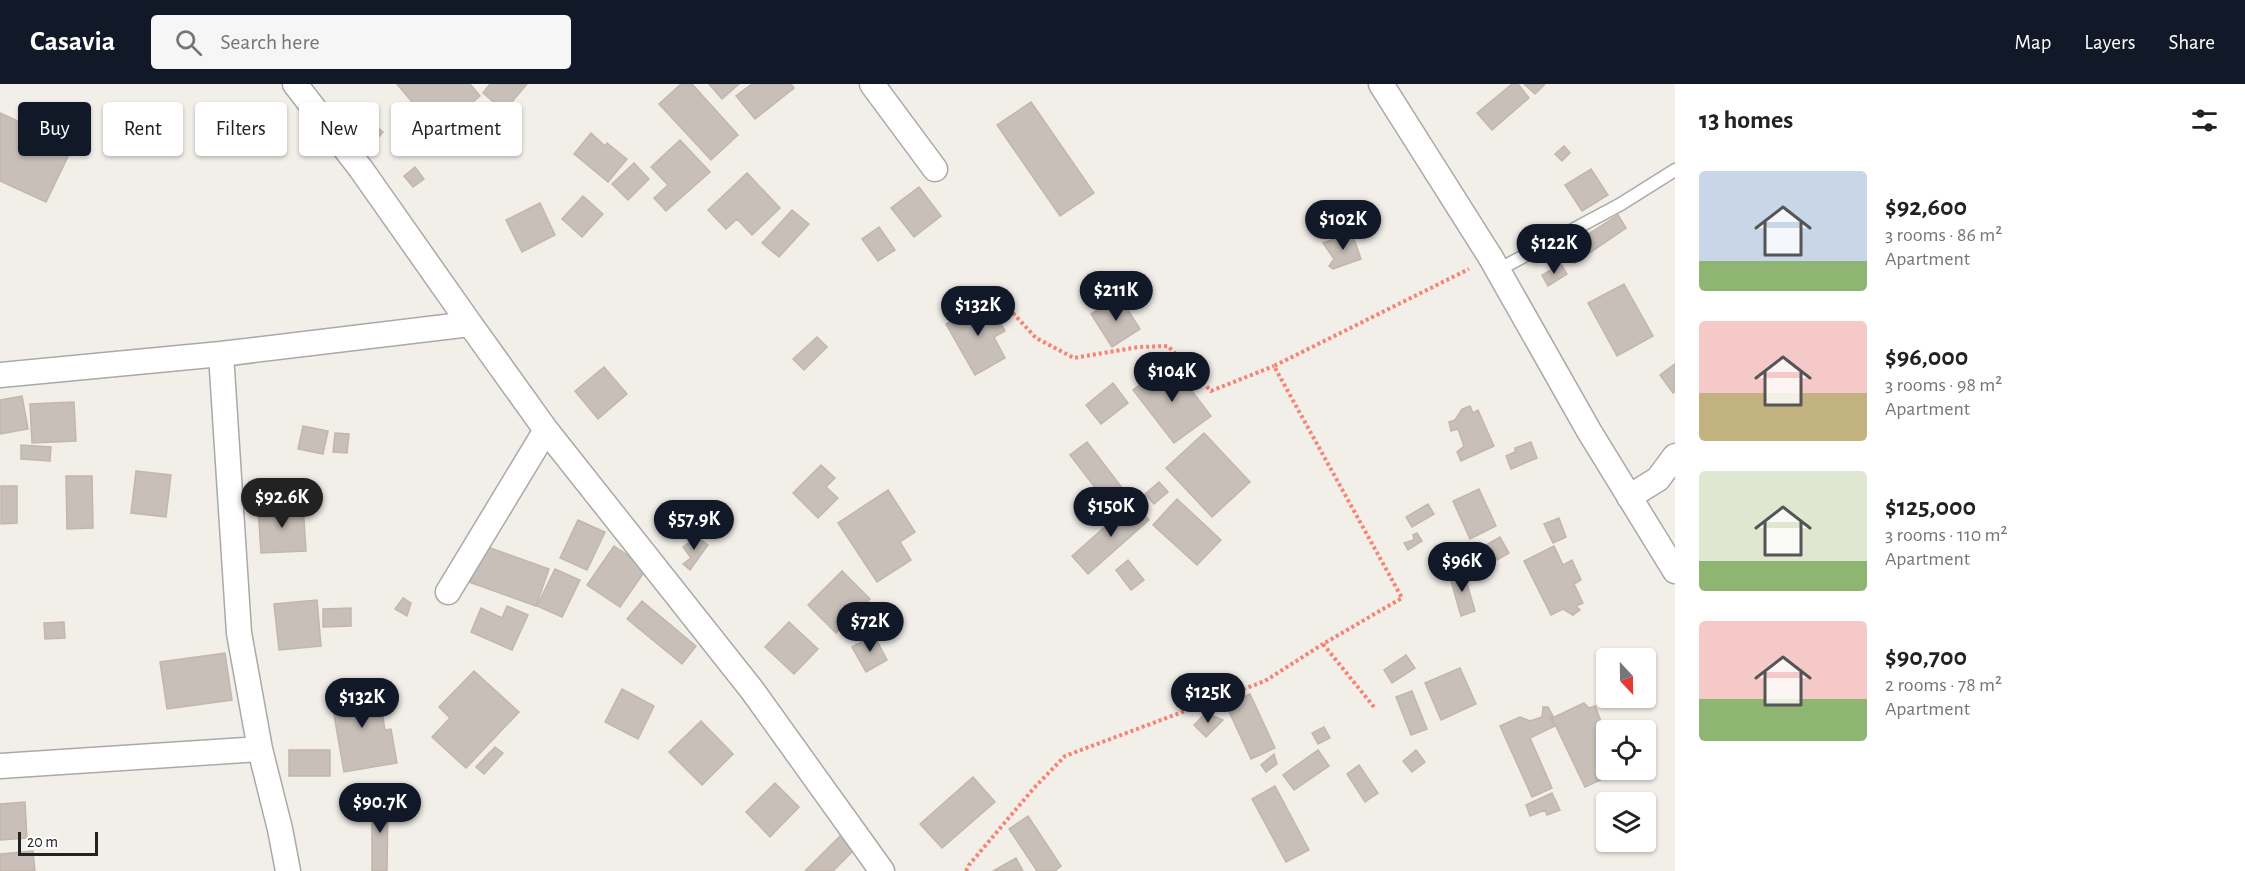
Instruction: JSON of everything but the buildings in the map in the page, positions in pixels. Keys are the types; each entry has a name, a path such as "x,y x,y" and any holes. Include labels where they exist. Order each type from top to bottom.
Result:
{"street":[{"path":"295,84 361,169 546,430 752,690 882,871"},
{"path":"872,84 935,169"},
{"path":"1382,84 1495,264 1589,431 1675,571"},
{"path":"0,375 221,354 470,324"},
{"path":"221,354 239,633 260,749 288,871"},
{"path":"448,592 546,430"},
{"path":"1629,497 1658,479 1675,456"},
{"path":"0,766 260,749"}],"lane":[{"path":"1495,264 1621,204 1675,171"}],"path":[{"path":"1013,313 1036,338 1074,358 1139,347 1168,346 1211,392 1274,366 1495,264"},
{"path":"966,871 1034,788 1065,756 1265,681 1402,598 1274,366"},
{"path":"1323,644 1374,707"}]}
